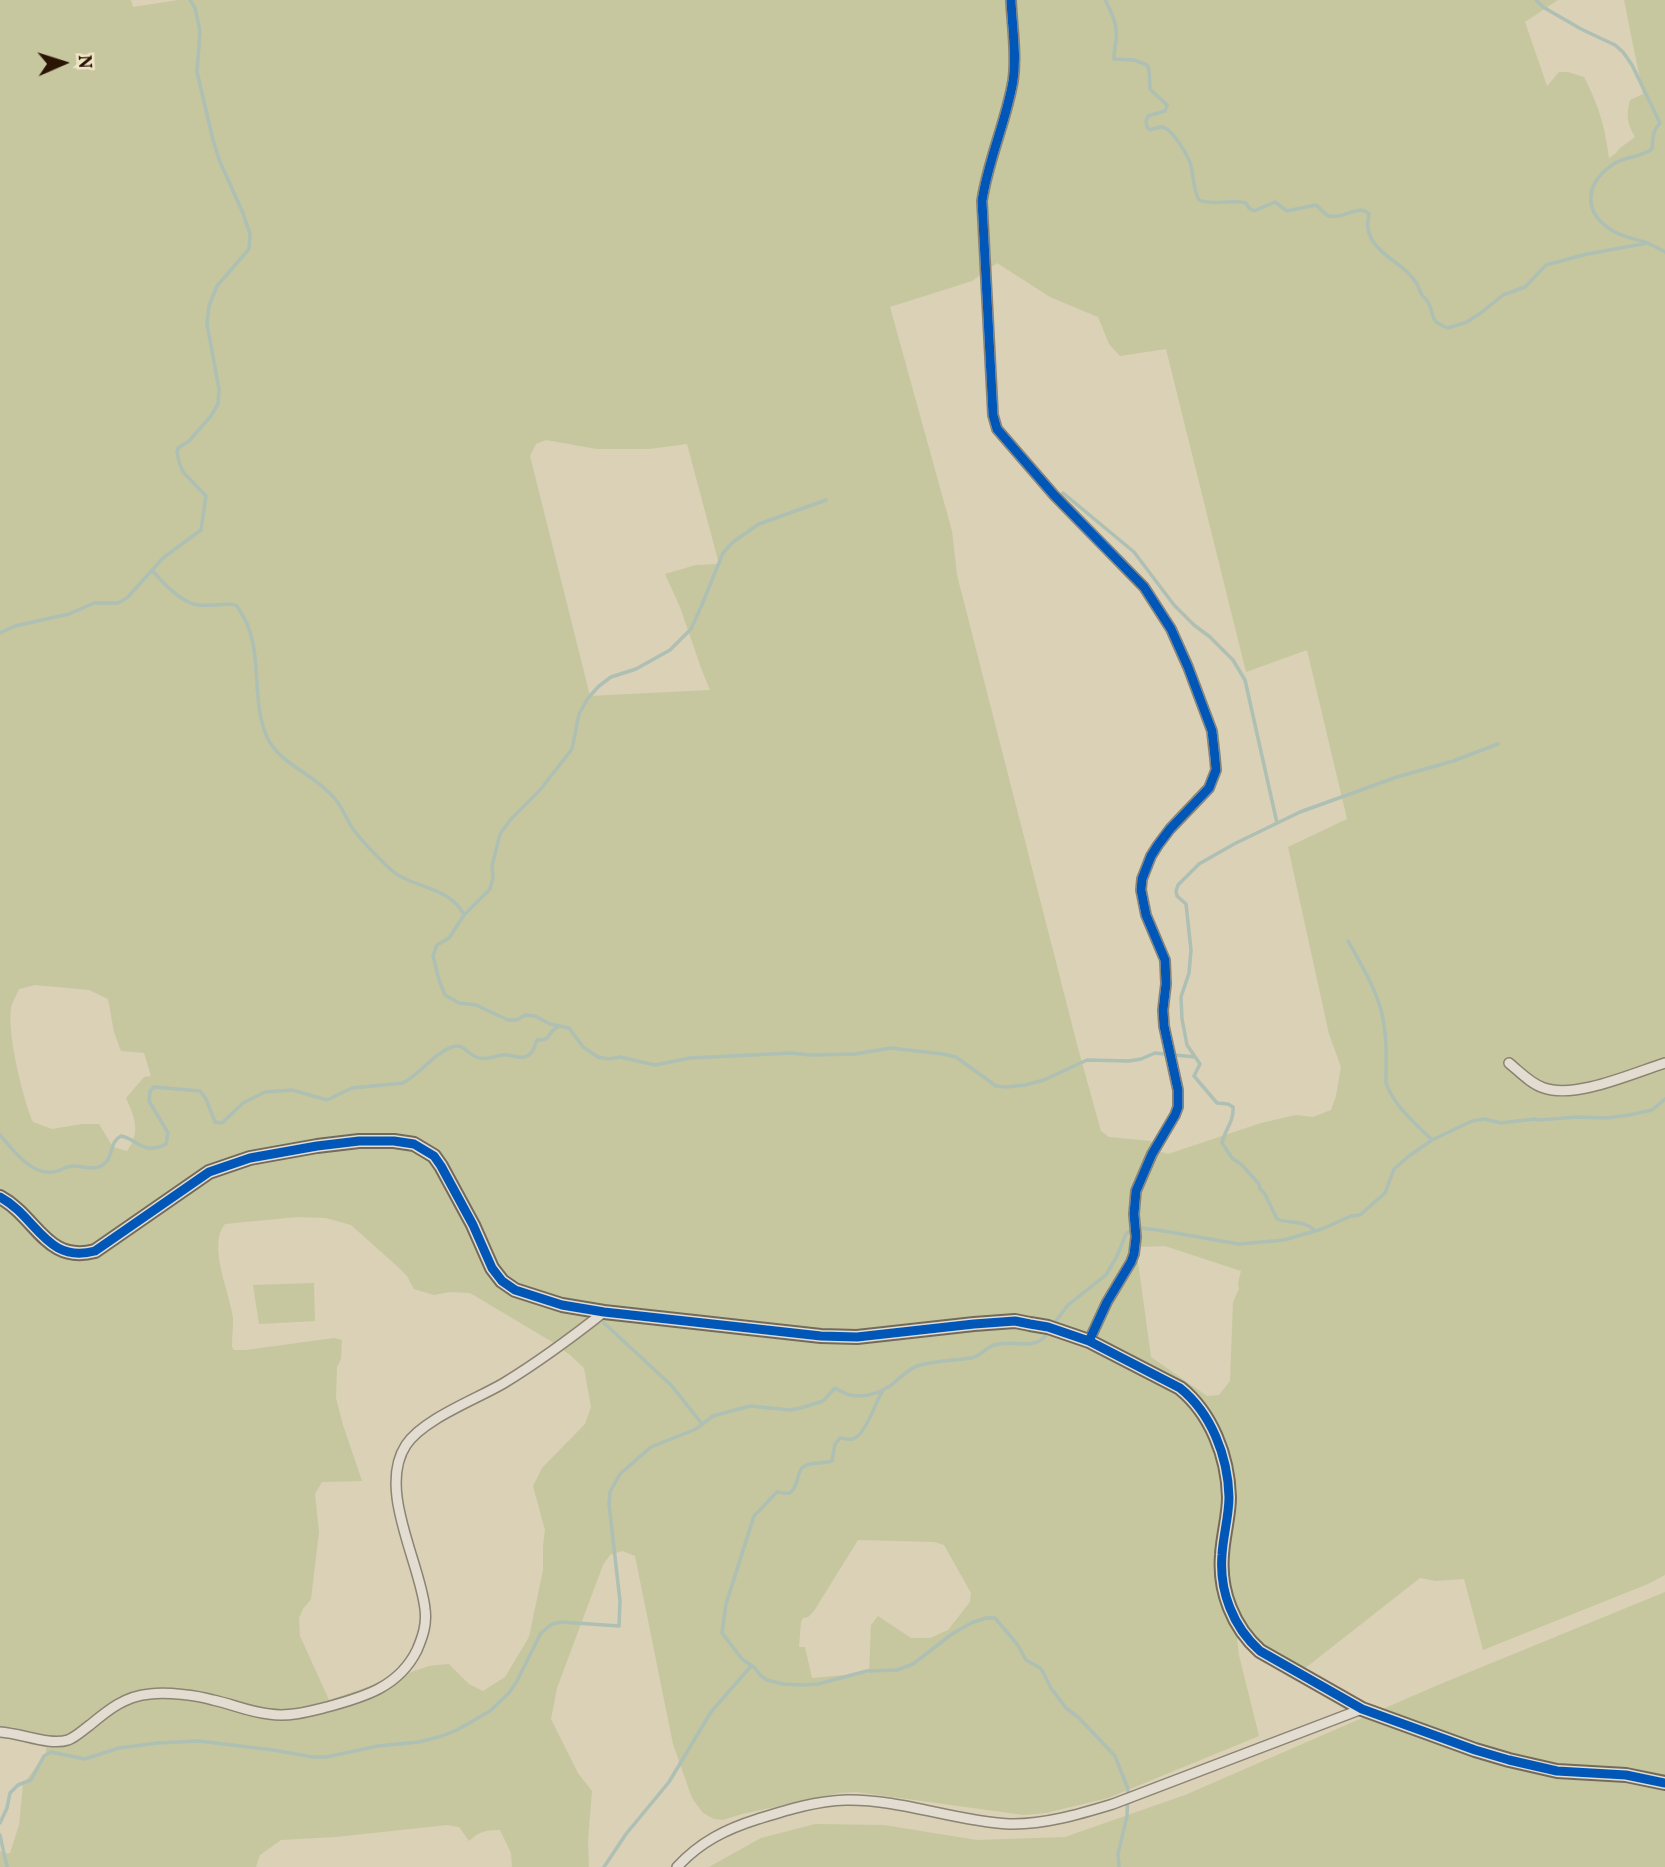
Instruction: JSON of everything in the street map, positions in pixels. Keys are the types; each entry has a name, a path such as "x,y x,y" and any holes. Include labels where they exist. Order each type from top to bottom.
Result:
{"street":[{"path":"1011,0 1013,78 982,201 993,415 997,429 1054,495 1144,587 1171,629 1188,667 1212,731 1215,758 1214,778 1209,788 1158,845 1142,879 1141,890 1146,915 1165,960 1163,1018 1178,1090 1178,1107 1152,1154 1136,1191 1136,1237 1131,1262 1107,1302 1089,1341"},
{"path":"1509,1063 1536,1085 1558,1091 1591,1087 1665,1063"},
{"path":"0,1197 17,1209 62,1251 83,1254 95,1251 209,1172 250,1158 317,1146 359,1141 394,1141 414,1144 434,1156 473,1226 492,1268 502,1281 515,1290 562,1305 821,1336 857,1337 1015,1321 1048,1327 1089,1341 1180,1388 1192,1398 1205,1416 1216,1437 1227,1480 1229,1500 1221,1558 1229,1608 1241,1630 1260,1651 1362,1709 1475,1750 1557,1771 1626,1775 1665,1783"},
{"path":"0,1732 55,1742 66,1740 78,1735 113,1706 127,1699 150,1694 210,1699 246,1711 272,1715 296,1714 347,1702 393,1682 412,1660 425,1634 423,1592 401,1521 397,1494 399,1461 406,1445 432,1422 502,1384 559,1348 604,1312"},
{"path":"677,1867 707,1840 733,1827 818,1802 871,1801 1009,1824 1074,1815 1113,1804 1362,1709"}],"green space":[{"path":"0,0 131,0 133,7 178,0 1558,0 1525,22 1547,86 1559,72 1584,77 1601,117 1609,158 1635,137 1628,119 1630,100 1643,94 1624,0 1665,0 1665,1575 1483,1650 1464,1579 1436,1581 1420,1578 1304,1669 1237,1639 1259,1736 1108,1798 1046,1813 1024,1815 856,1792 839,1793 723,1820 703,1813 692,1798 673,1744 635,1556 622,1551 610,1555 603,1565 557,1688 551,1719 578,1773 592,1791 589,1867 512,1867 511,1853 500,1830 483,1832 469,1841 459,1827 447,1825 281,1840 260,1855 256,1867 0,1867 0,1851 10,1853 19,1825 23,1785 46,1753 46,1745 38,1733 12,1727 0,1728","holes":["997,263 1050,297 1098,317 1109,344 1120,356 1166,349 1246,672 1307,650 1347,819 1288,847 1329,1034 1341,1067 1331,1110 1313,1117 1296,1115 1261,1123 1168,1154 1155,1150 1151,1141 1109,1137 1101,1131 957,575 952,531 890,307 972,281","546,440 597,449 649,449 687,444 719,564 696,565 665,574 710,690 590,696 530,456 536,444","35,985 89,990 108,999 114,1032 121,1051 144,1053 151,1076 144,1077 126,1098 135,1125 134,1138 127,1151 113,1147 99,1124 52,1129 33,1122 20,1081 13,1045 10,1015 19,989","297,1217 326,1218 351,1225 407,1276 414,1289 434,1295 450,1292 470,1293 554,1343 584,1368 591,1407 585,1424 542,1468 533,1486 545,1530 543,1570 529,1637 505,1677 483,1691 469,1684 449,1664 429,1666 329,1700 300,1636 299,1618 311,1599 319,1532 315,1494 322,1482 362,1481 336,1398 337,1367 341,1359 342,1340 334,1338 234,1350 233,1318 219,1256 220,1233 225,1224","1165,1246 1241,1271 1239,1289 1233,1302 1230,1381 1219,1395 1207,1396 1151,1357 1136,1247","858,1540 934,1542 944,1545 971,1593 970,1602 948,1630 930,1638 911,1638 878,1616 871,1625 869,1673 812,1678 805,1647 799,1647 801,1622 808,1617"]},
{"path":"314,1283 315,1321 259,1324 253,1285"},
{"path":"1665,1592 1665,1867 709,1867 761,1838 815,1824 884,1825 977,1840 1065,1837 1185,1795 1438,1685"}],"waterway":[{"path":"0,633 15,626 69,614 94,603 118,603 127,598 163,558 201,530 206,496 183,472 177,452 211,416 218,404 219,389 207,324 209,306 217,286 249,249 250,234 213,140 197,72 200,31 195,8 190,0"},
{"path":"1105,0 1116,30 1114,59 1134,60 1147,65 1150,89 1167,105 1165,111 1148,116 1147,127 1150,130 1165,128 1179,143 1190,162 1199,200 1246,203 1254,211 1275,202 1287,211 1316,205 1327,215 1335,217 1365,211 1369,214 1368,227 1372,240 1410,275 1428,303 1435,321 1448,328 1467,322 1503,295 1525,287 1546,265 1587,254 1648,243"},
{"path":"1536,0 1581,29 1615,45 1632,65 1660,123 1654,132 1652,149 1617,162 1596,181 1592,190 1592,207 1596,216 1613,231 1665,252"},
{"path":"1063,493 1134,552 1174,605 1233,660 1245,680 1277,823"},
{"path":"826,500 759,524 733,542 723,553 691,629 670,650 636,669 611,677 588,698 579,714 572,749 500,834 492,866 490,889 464,915 449,938 437,945 433,956 445,995 459,1003 476,1005 508,1020 517,1020 525,1015 535,1016 550,1024 569,1028 583,1047 598,1057 620,1057 655,1065 690,1058 792,1053 855,1054 891,1048 956,1057 996,1086 1006,1087 1044,1080 1087,1060 1129,1061 1155,1053 1195,1057"},
{"path":"152,570 176,594 193,604 237,606 252,638 259,705 271,745 283,758 333,796 357,834 389,868 398,875 449,898 464,915"},
{"path":"1314,1230 1306,1225 1277,1219 1259,1184 1232,1158 1222,1143 1233,1107 1217,1103 1194,1076 1200,1064 1187,1045 1181,997 1189,973 1191,950 1186,904 1177,896 1178,885 1199,864 1300,812 1498,744"},
{"path":"1348,941 1372,985 1381,1009 1386,1039 1386,1083 1400,1107 1432,1140"},
{"path":"0,1135 23,1160 44,1172 58,1171 70,1166 98,1167 108,1160 115,1142 121,1136 146,1148 166,1144 168,1133 149,1101 150,1091 154,1087 200,1091 215,1122 222,1123 243,1103 265,1092 292,1090 327,1100 352,1088 403,1083 439,1054 456,1046 481,1058 504,1055 525,1057 531,1053 537,1040 546,1039 558,1027"},
{"path":"1053,1325 1068,1305 1106,1275 1126,1234 1132,1229 1158,1230 1239,1244 1284,1240 1360,1215 1385,1193 1394,1169 1409,1156 1432,1140 1472,1121 1484,1119 1501,1123 1576,1117 1607,1118 1652,1110 1665,1099"},
{"path":"604,1323 672,1386 702,1424"},
{"path":"0,1823 10,1793 18,1785 31,1780 44,1756 51,1752 85,1759 119,1748 199,1741 326,1757 378,1746 419,1742 457,1730 490,1711 509,1693 541,1633 552,1624 561,1622 619,1626 620,1601 610,1492 620,1474 651,1447 696,1429 713,1416 750,1406 790,1410 801,1408 823,1401 835,1388 850,1395 868,1395 886,1388 917,1366 974,1357 991,1346 1002,1343 1030,1344 1043,1339 1049,1332"},
{"path":"882,1392 857,1437 840,1438 835,1444 832,1461 803,1467 792,1491 777,1492 754,1516 726,1604 722,1633 742,1659 767,1680 801,1685 818,1684 867,1671 897,1670 913,1664 971,1623 995,1618 1017,1644 1026,1660 1040,1668 1066,1708 1115,1756 1128,1789 1127,1816 1118,1854 1119,1867"},
{"path":"604,1867 626,1834 669,1782 711,1712 752,1665"},
{"path":"0,1835 7,1867"}],"cycle path":[{"path":"1011,0 1013,81 982,201 993,415 997,429 1054,495 1144,587 1171,629 1212,731 1216,770 1209,788 1158,845 1142,879 1141,890 1146,915 1165,960 1164,1026 1178,1090 1178,1107 1152,1154 1136,1191 1136,1237 1131,1262 1107,1302 1089,1341"},
{"path":"0,1197 53,1245 78,1253 95,1251 209,1172 250,1158 317,1146 359,1141 394,1141 414,1144 434,1156 473,1225 492,1268 502,1281 515,1290 562,1305 821,1336 857,1337 1015,1321 1048,1327 1089,1341 1180,1388 1201,1410 1209,1423 1221,1451 1228,1482 1223,1582 1235,1620 1260,1651 1362,1709 1475,1750 1557,1771 1626,1775 1665,1783"}]}
